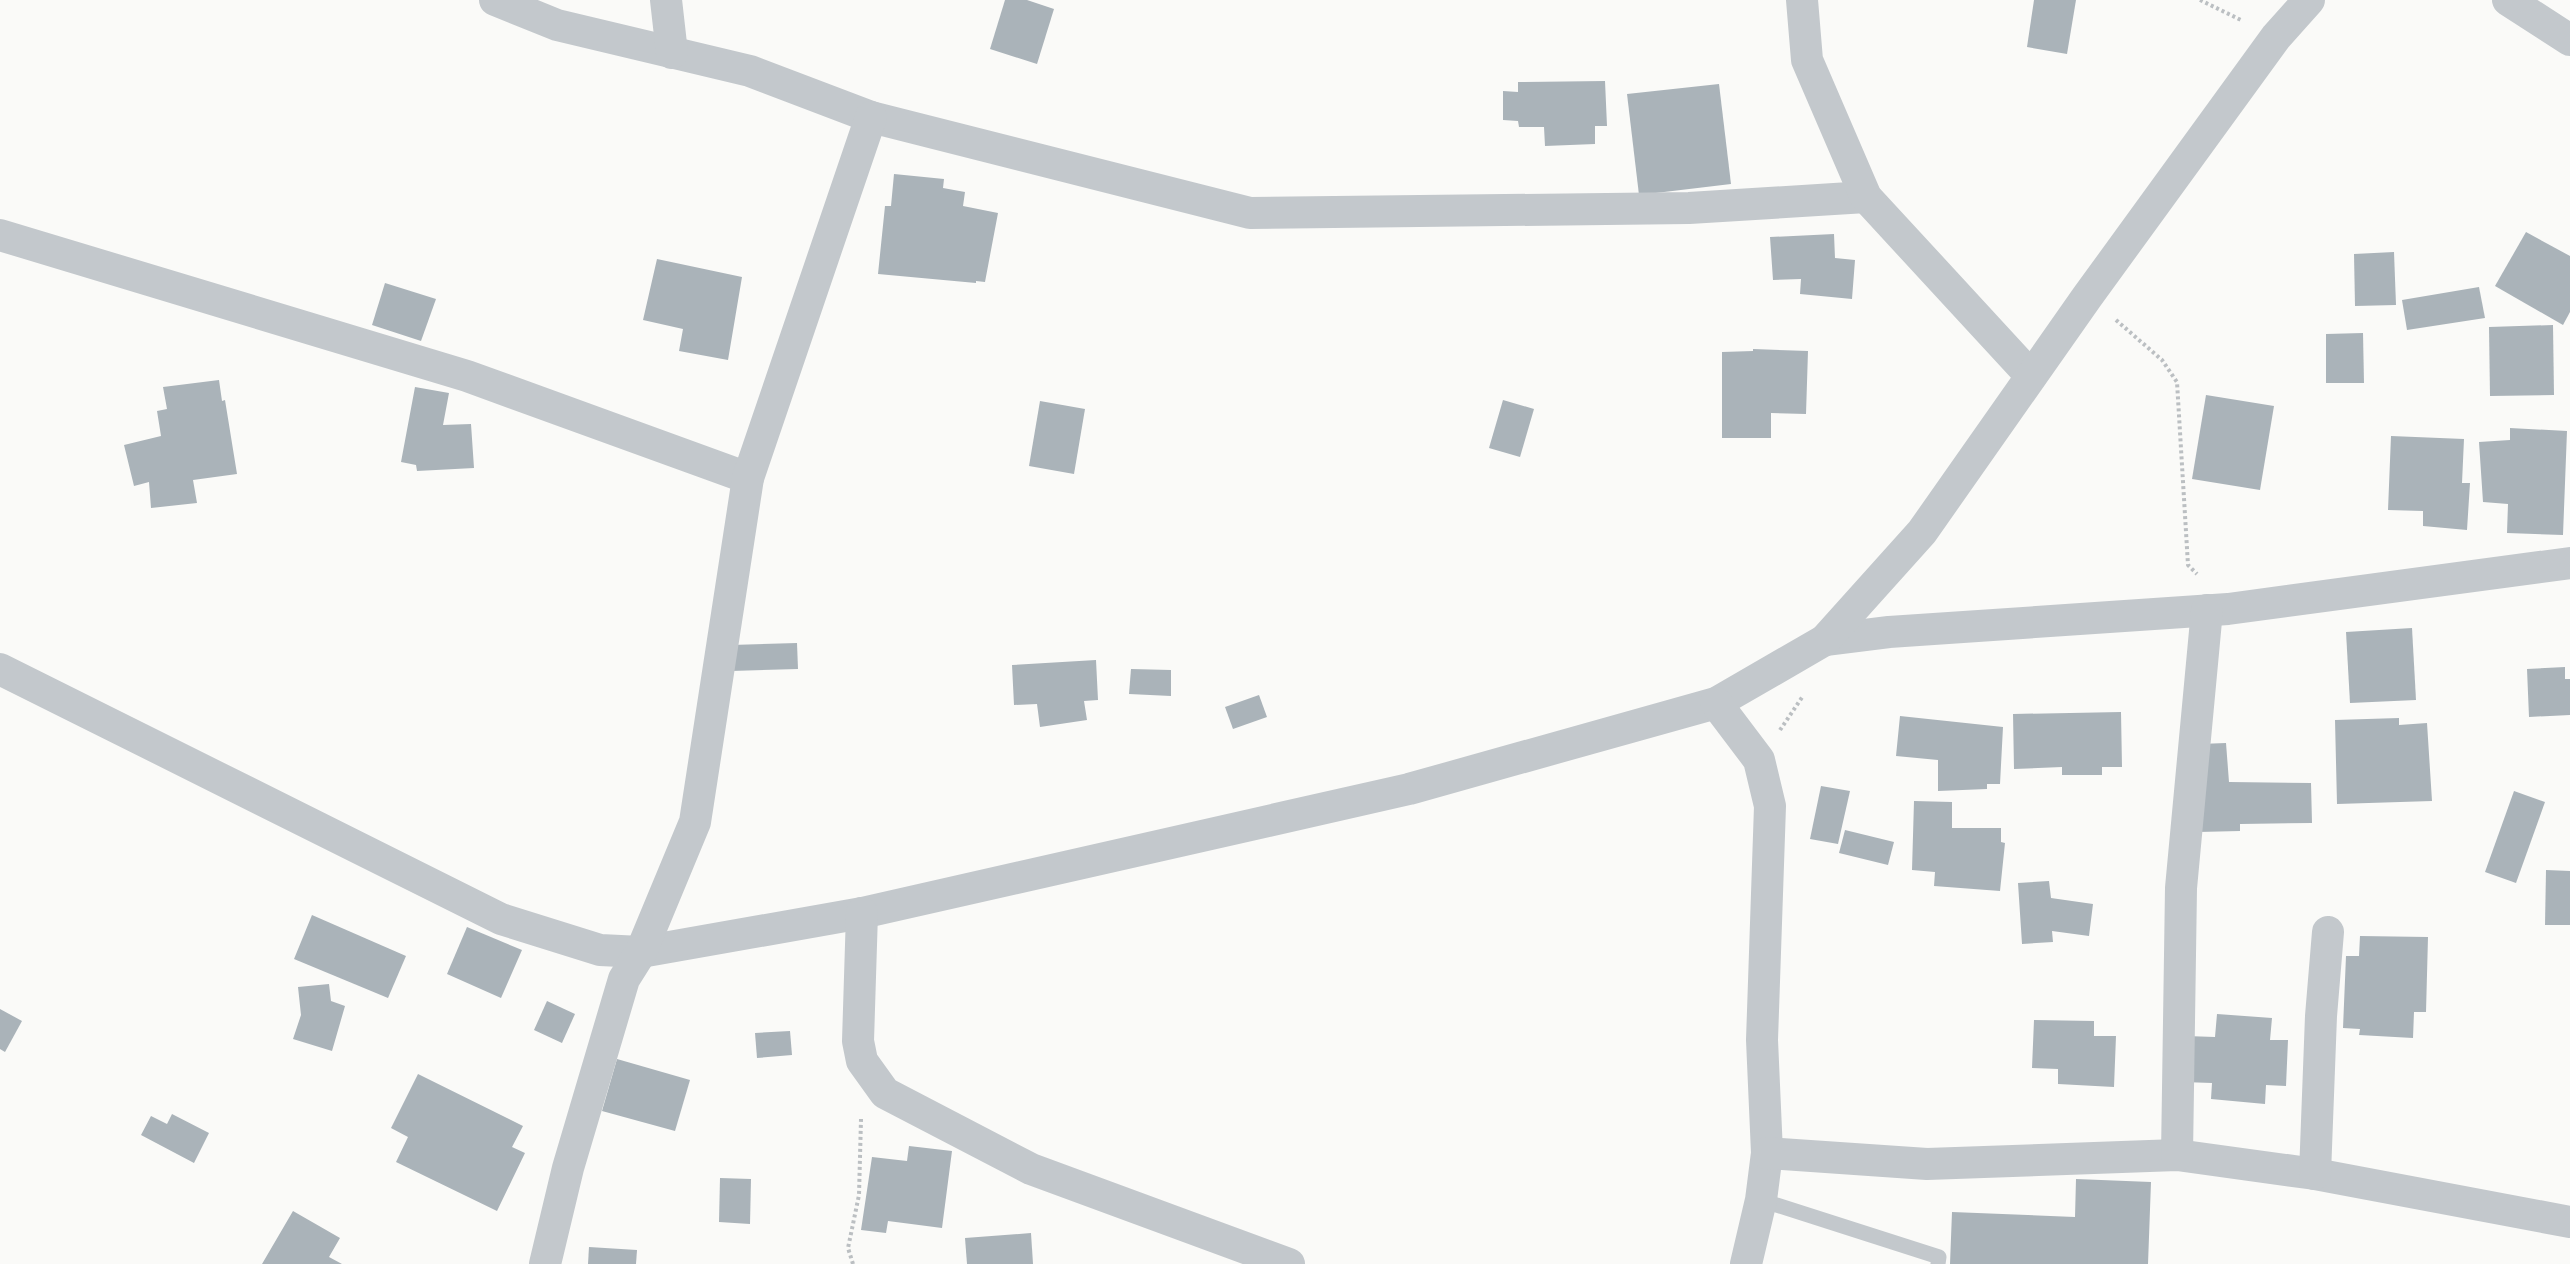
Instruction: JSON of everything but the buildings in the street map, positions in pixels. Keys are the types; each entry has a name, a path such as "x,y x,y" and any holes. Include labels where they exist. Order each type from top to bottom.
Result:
{"street":[{"path":"495,0 557,25 750,71 871,117 1250,213 1689,208 1866,197"},
{"path":"666,0 672,52"},
{"path":"1802,0 1807,60 1866,197 2031,376"},
{"path":"0,669 501,919 600,950 641,952 862,913 1409,789 1716,703 1825,640 1922,532 2087,297 2276,37 2309,0"},
{"path":"2508,0 2570,40"},
{"path":"545,1264 568,1168 624,979 641,952 695,822 748,478 871,117"},
{"path":"0,235 467,376 748,478"},
{"path":"1825,640 1889,632 2217,610 2570,563"},
{"path":"2176,1155 2181,888 2217,610"},
{"path":"1716,703 1759,760 1770,806 1762,1040 1767,1153 1761,1200 1746,1264"},
{"path":"862,913 858,1041 862,1061 885,1093 1030,1170 1289,1264"},
{"path":"2315,1174 2321,1016 2328,932"},
{"path":"1767,1153 1926,1164 2176,1155 2315,1174 2570,1222"}],"lane":[{"path":"1761,1200 1940,1257 1938,1264"}],"path":[{"path":"2200,0 2276,37"},
{"path":"2087,297 2162,360 2176,382 2188,565 2217,610"},
{"path":"1759,760 1804,695"},
{"path":"853,1264 848,1248 859,1195 861,1117"}]}
